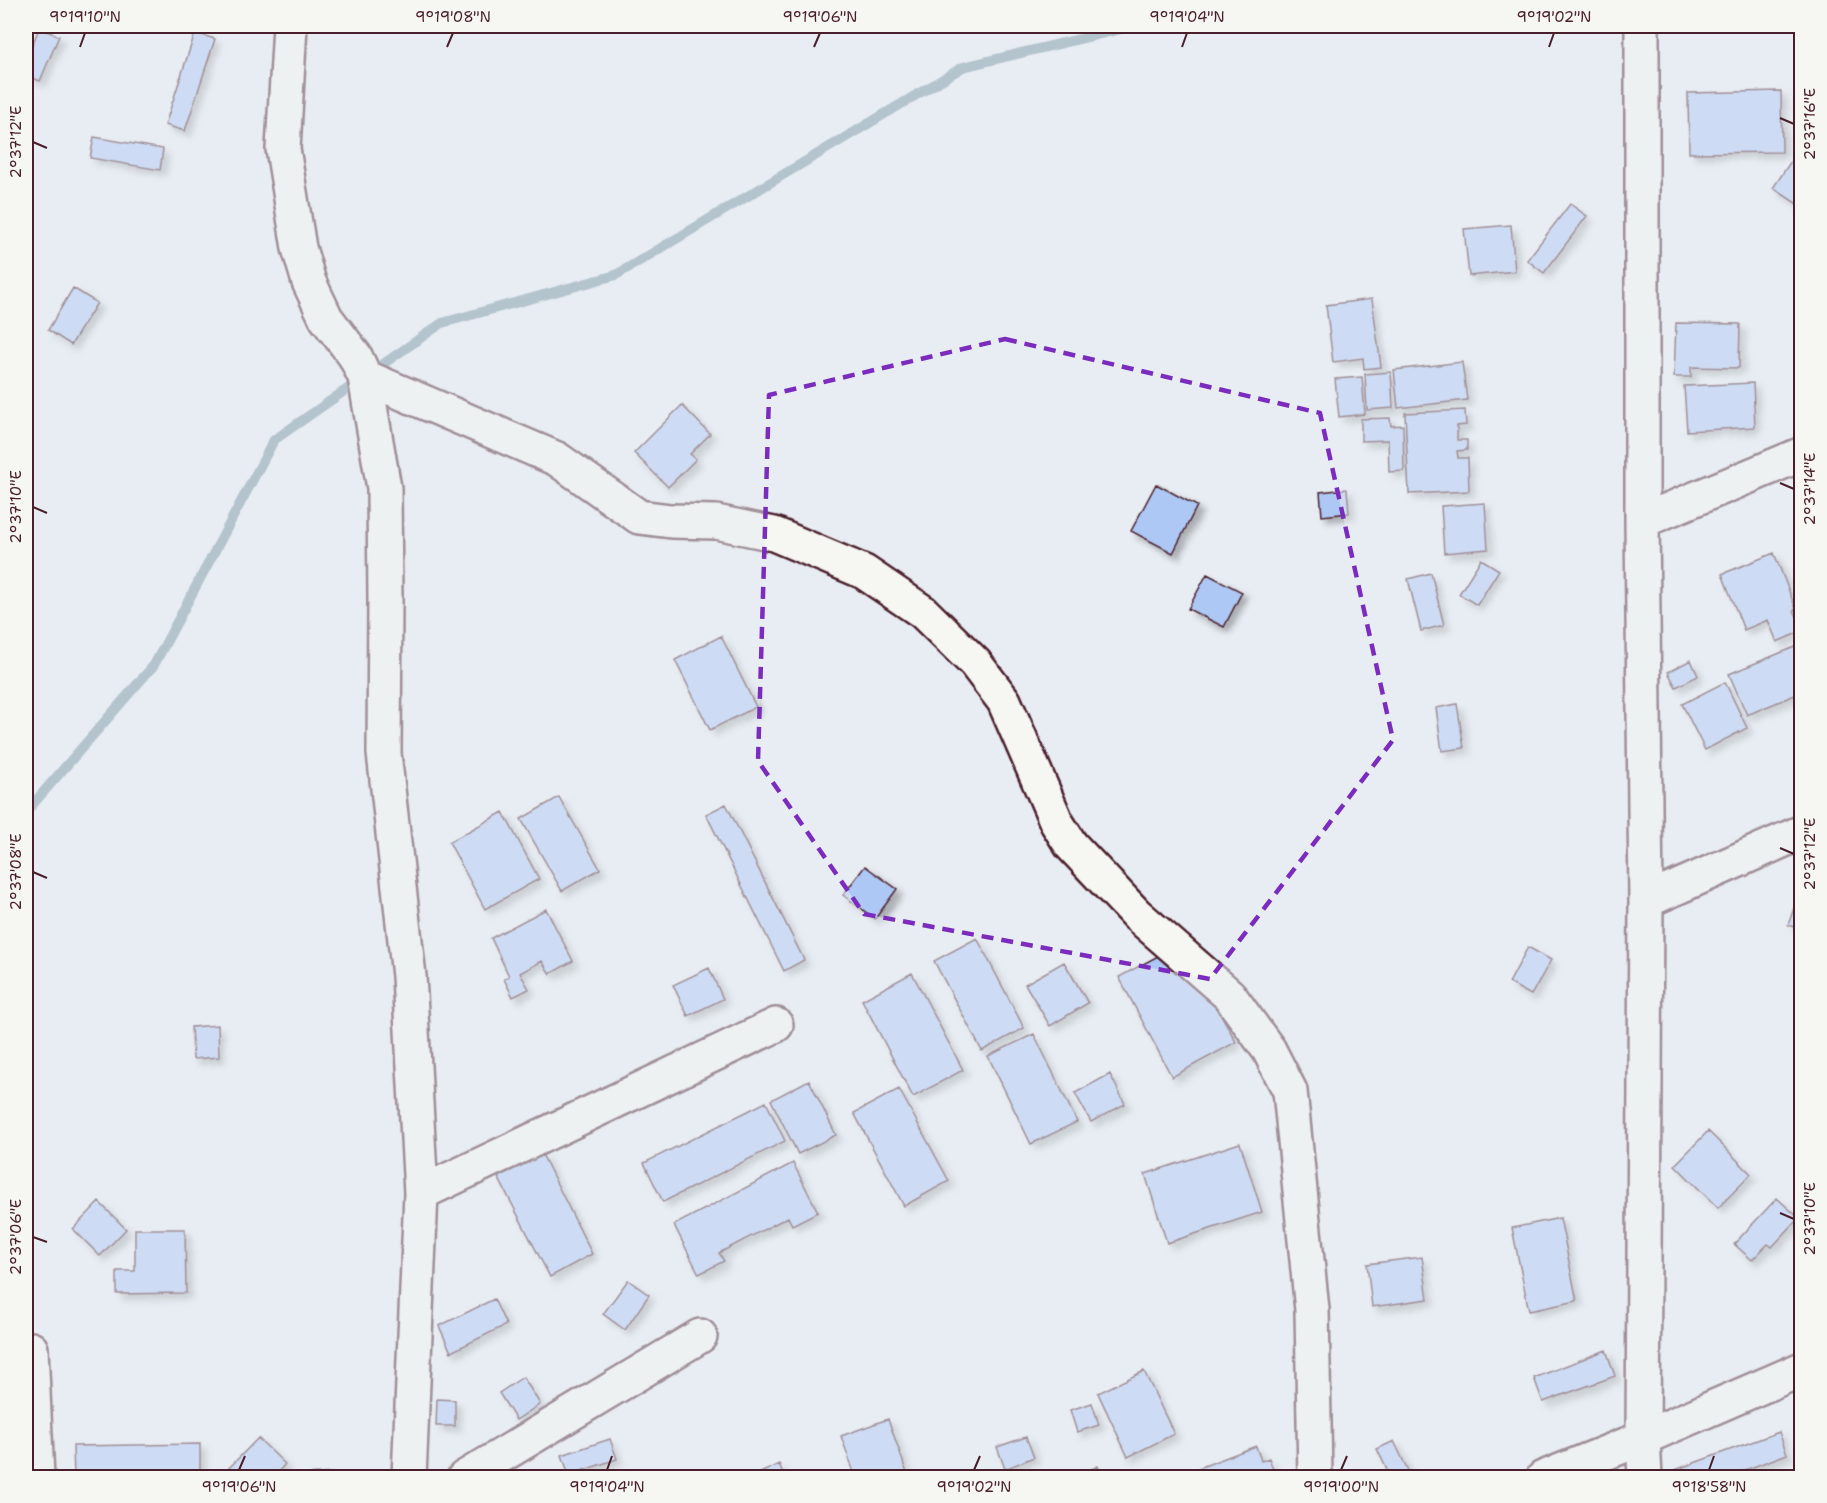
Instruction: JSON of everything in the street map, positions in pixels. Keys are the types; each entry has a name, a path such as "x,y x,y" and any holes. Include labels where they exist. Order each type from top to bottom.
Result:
{"street":[{"path":"290,26 283,149 299,248 309,282 326,318 355,356 364,377 384,488 386,600 384,753 409,976 421,1193 409,1478"},
{"path":"1642,26 1642,521 1646,901 1643,1438 1645,1478"},
{"path":"364,377 557,459 639,516 671,521 716,522 774,534 864,573 923,612 975,663 1004,701 1058,823 1071,845 1136,914 1229,995 1269,1050 1290,1091 1312,1310 1315,1478"},
{"path":"1642,521 1802,454"},
{"path":"1646,901 1802,832"},
{"path":"421,1193 776,1025"},
{"path":"464,1478 700,1336"},
{"path":"31,1349 37,1478"},
{"path":"1543,1478 1643,1438 1802,1369"}],"highlighted area":[{"path":"1005,339 1320,413 1393,740 1210,979 864,914 758,761 769,395"}],"building":[{"path":"39,28 59,36 40,81 26,75 26,61"},
{"path":"195,33 215,39 185,131 165,125"},
{"path":"1781,91 1782,152 1689,153 1688,93"},
{"path":"94,137 163,149 160,170 90,158"},
{"path":"1793,158 1802,163 1802,207 1773,188"},
{"path":"1570,204 1587,216 1544,273 1527,260"},
{"path":"1511,225 1515,271 1469,276 1464,229"},
{"path":"73,288 97,303 71,345 48,330"},
{"path":"1372,299 1381,367 1364,369 1363,358 1333,362 1326,305"},
{"path":"1676,323 1740,324 1739,368 1691,367 1691,377 1674,377"},
{"path":"1462,362 1467,400 1398,408 1394,370"},
{"path":"1391,372 1393,408 1367,410 1365,374"},
{"path":"1362,377 1365,414 1339,417 1335,379"},
{"path":"1753,383 1755,427 1687,431 1684,386"},
{"path":"682,405 710,434 690,454 696,459 668,487 634,453"},
{"path":"1465,410 1466,425 1457,426 1457,440 1467,440 1467,450 1457,451 1458,458 1468,458 1469,491 1409,494 1405,413"},
{"path":"1390,418 1391,426 1403,425 1404,471 1389,472 1388,440 1361,441 1361,419"},
{"path":"1156,484 1197,506 1173,553 1131,531"},
{"path":"1347,489 1349,513 1322,516 1320,492"},
{"path":"1485,503 1488,549 1444,553 1441,506"},
{"path":"1774,553 1802,629 1777,642 1768,620 1744,630 1722,574"},
{"path":"1481,559 1499,570 1477,605 1459,594"},
{"path":"1431,573 1444,625 1421,631 1408,579"},
{"path":"1207,574 1242,592 1224,627 1188,609"},
{"path":"721,636 756,707 710,730 675,660"},
{"path":"1802,644 1802,692 1747,715 1729,674"},
{"path":"1691,660 1698,676 1676,687 1668,672"},
{"path":"1725,682 1747,728 1705,750 1682,704"},
{"path":"1457,704 1464,748 1442,751 1436,708"},
{"path":"559,797 600,869 562,891 521,819"},
{"path":"726,804 804,960 784,971 706,814"},
{"path":"503,812 539,879 485,909 449,842"},
{"path":"865,866 897,889 875,919 843,895"},
{"path":"1800,891 1802,891 1802,930 1788,925"},
{"path":"546,909 573,961 550,974 542,961 520,973 529,989 513,997 504,979 509,976 491,938"},
{"path":"977,938 1024,1028 982,1051 934,961"},
{"path":"1182,943 1236,1042 1172,1077 1119,977"},
{"path":"1528,947 1551,960 1531,995 1509,983"},
{"path":"1064,962 1088,1003 1050,1026 1025,984"},
{"path":"709,968 723,999 688,1016 673,985"},
{"path":"912,973 963,1070 913,1097 862,1000"},
{"path":"218,1025 219,1057 193,1059 191,1027"},
{"path":"1034,1034 1077,1122 1031,1144 988,1056"},
{"path":"1110,1074 1125,1104 1091,1122 1075,1093"},
{"path":"809,1080 836,1135 798,1154 771,1100"},
{"path":"899,1089 949,1181 904,1206 854,1113"},
{"path":"766,1102 785,1141 663,1202 644,1163"},
{"path":"1708,1131 1751,1174 1718,1208 1675,1165"},
{"path":"1240,1143 1262,1212 1167,1243 1145,1174"},
{"path":"542,1154 592,1254 550,1277 498,1177"},
{"path":"793,1163 818,1212 792,1225 788,1217 719,1253 724,1261 699,1274 674,1225"},
{"path":"1777,1198 1799,1218 1772,1247 1768,1244 1752,1260 1734,1244"},
{"path":"99,1202 126,1229 100,1256 73,1229"},
{"path":"1560,1218 1577,1301 1529,1311 1512,1228"},
{"path":"135,1229 185,1229 186,1293 117,1294 117,1271 135,1271"},
{"path":"1422,1257 1428,1299 1372,1307 1367,1264"},
{"path":"628,1280 649,1295 625,1330 603,1314"},
{"path":"494,1299 506,1325 451,1352 439,1326"},
{"path":"1606,1350 1615,1376 1543,1402 1534,1378"},
{"path":"1144,1371 1174,1434 1128,1457 1098,1393"},
{"path":"523,1377 540,1404 516,1420 499,1393"},
{"path":"437,1399 455,1400 455,1426 436,1426"},
{"path":"1092,1403 1099,1425 1077,1432 1070,1410"},
{"path":"888,1419 908,1476 903,1478 856,1478 841,1436"},
{"path":"1779,1432 1787,1454 1724,1478 1678,1478 1675,1470"},
{"path":"1026,1437 1034,1457 1005,1469 997,1447"},
{"path":"258,1438 285,1464 273,1478 237,1478 228,1469"},
{"path":"610,1439 617,1459 569,1475 562,1455"},
{"path":"1394,1441 1410,1475 1405,1478 1391,1478 1377,1449"},
{"path":"200,1444 200,1478 74,1478 73,1446"},
{"path":"1256,1446 1261,1461 1269,1458 1276,1478 1199,1478 1196,1469"},
{"path":"779,1464 785,1478 750,1478"},
{"path":"1098,1466 1103,1478 1071,1478"},
{"path":"614,1470 617,1478 596,1478"},
{"path":"333,1473 333,1478 305,1478 304,1475"}],"waterway":[{"path":"26,812 154,665 274,440 442,323 616,275 963,67 1134,26"}]}
